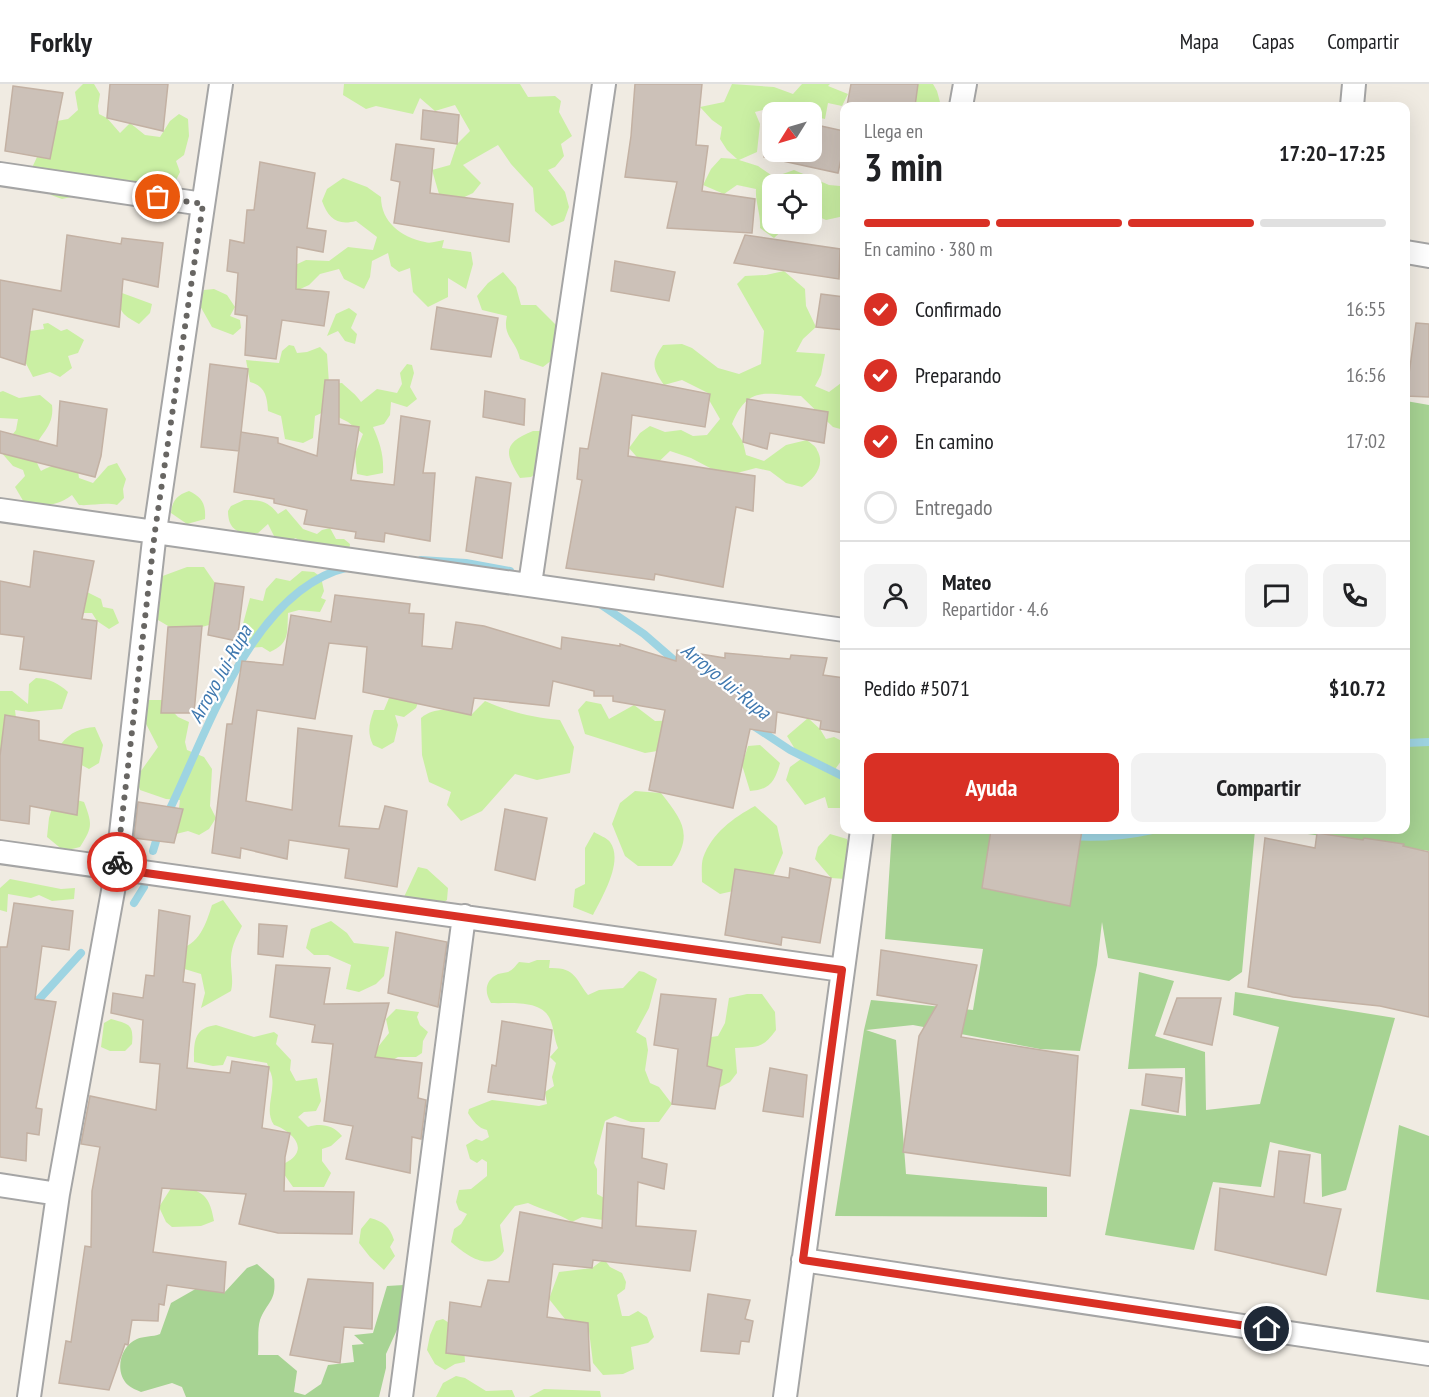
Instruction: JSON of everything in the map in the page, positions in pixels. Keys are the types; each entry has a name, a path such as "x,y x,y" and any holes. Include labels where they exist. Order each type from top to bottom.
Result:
{"street":[{"path":"29,1397 58,1194 117,869 155,531 221,84"},
{"path":"530,584 604,84"},
{"path":"963,102 965,84"},
{"path":"1352,102 1354,84"},
{"path":"0,174 203,204"},
{"path":"1410,253 1429,256"},
{"path":"0,510 840,629"},
{"path":"785,1397 861,834"},
{"path":"0,852 842,970"},
{"path":"401,1397 464,916"},
{"path":"0,1185 58,1194"},
{"path":"803,1260 1429,1354"}],"green space":[{"path":"83,84 94,84 100,94 99,114 107,118 120,133 130,123 145,135 160,137 170,121 179,114 188,119 189,136 184,155 176,161 180,172 174,184 167,190 163,207 150,208 129,185 62,199 51,195 31,170 37,157 50,159 57,121 68,119 78,110 75,92"},
{"path":"344,84 520,84 528,97 555,96 561,101 559,112 572,136 561,144 564,156 555,167 548,170 565,192 569,207 564,221 552,226 535,211 533,188 511,164 498,145 463,165 481,183 473,193 456,201 439,194 432,170 450,165 457,144 470,131 455,105 435,111 420,98 413,114 376,106 366,109 343,95"},
{"path":"732,84 774,87 793,94 802,84 830,84 828,86 848,94 844,102 840,102 840,106 828,103 825,119 822,118 822,102 762,102 762,110 755,112 760,124 757,152 739,160 758,166 770,174 762,174 762,229 756,189 737,185 724,194 703,185 711,169 721,158 737,159 720,139 722,127 700,107 724,102"},
{"path":"915,84 933,84 940,102 901,102 901,99"},
{"path":"794,170 803,174 783,174"},
{"path":"343,178 367,187 381,197 384,214 401,232 427,243 444,240 442,248 471,252 473,264 466,289 448,278 448,297 428,307 413,292 410,268 399,272 391,266 388,253 372,261 370,277 364,289 344,279 339,269 320,274 309,285 298,290 291,282 291,267 306,260 329,261 348,247 373,250 377,237 356,221 344,222 334,219 324,207 322,201 327,189"},
{"path":"822,182 840,186 840,217 826,220 822,218"},
{"path":"784,271 805,289 806,306 816,327 803,339 796,352 825,354 821,375 815,386 829,392 840,384 840,429 833,427 801,396 777,394 751,397 744,403 732,424 743,442 746,455 764,461 786,445 807,440 815,447 819,456 817,471 802,487 786,483 770,471 756,468 737,473 712,469 691,458 670,451 649,471 629,448 640,433 650,426 665,432 681,430 693,436 707,435 720,419 709,400 710,394 682,380 664,385 655,369 656,356 663,345 682,344 692,348 718,368 739,374 761,364 764,331 737,284 745,276"},
{"path":"503,272 516,287 521,305 536,305 559,328 552,360 543,367 520,359 506,329 507,316 482,310 477,296 488,283"},
{"path":"214,289 227,295 235,307 230,316 240,320 241,328 233,335 212,327 199,304 204,290"},
{"path":"122,293 152,304 150,313 139,324 120,308 117,297"},
{"path":"349,308 357,314 351,328 357,334 355,344 345,341 338,331 327,336 336,314"},
{"path":"48,323 61,331 67,329 84,340 78,353 68,356 72,368 60,377 50,372 33,377 20,352 30,331 44,329 43,324"},
{"path":"289,345 294,346 297,353 320,347 327,354 329,384 342,383 361,402 377,389 397,393 402,384 400,373 407,364 412,365 414,373 410,387 417,399 407,407 391,402 390,415 384,424 373,427 381,449 383,473 367,476 357,474 355,454 363,434 348,422 326,411 315,416 313,438 303,443 285,439 281,416 268,411 264,392 259,386 250,382 246,360 279,363 282,351"},
{"path":"3,391 19,398 40,395 52,405 52,416 35,451 41,471 63,464 77,464 79,478 93,483 108,466 117,463 126,479 123,489 124,498 117,505 79,505 72,495 61,502 50,505 25,504 15,487 25,476 23,470 13,466 0,451 16,430 18,419 0,418 0,392"},
{"path":"1410,402 1429,405 1429,851 1308,834 1410,834"},
{"path":"533,431 540,431 547,438 548,463 531,477 520,478 511,462 509,450 516,440"},
{"path":"189,491 202,502 205,519 187,524 171,513 176,499"},
{"path":"244,500 263,502 271,506 278,514 286,509 303,529 317,534 330,528 336,539 344,539 350,544 349,552 311,545 295,538 291,542 276,540 268,524 258,533 236,530 230,523 228,511 231,506"},
{"path":"187,567 204,567 215,583 209,625 180,633 158,620 149,591 160,577"},
{"path":"302,571 314,572 321,577 324,591 321,598 326,600 320,612 299,610 288,613 286,637 281,645 270,652 262,647 249,648 240,635 250,598 263,601 266,589 276,578 290,581"},
{"path":"87,592 101,599 103,607 113,609 119,623 109,629 97,621 92,613 68,613"},
{"path":"36,678 54,682 68,692 62,709 29,712 15,710 18,734 0,753 0,691 12,691 28,704 29,684"},
{"path":"400,685 421,694 416,708 404,717 395,715 398,725 394,742 382,749 373,745 371,740 369,728 371,720 374,710 384,710 389,698"},
{"path":"147,700 162,700 178,717 189,722 185,742 187,750 204,757 212,769 210,806 216,818 209,829 199,835 188,831 176,834 180,800 166,799 140,790 136,778 158,747 144,720"},
{"path":"485,701 522,714 560,720 574,747 570,773 537,780 515,774 482,811 461,821 447,805 451,792 429,782 422,755 421,718 439,710 471,715"},
{"path":"586,701 601,704 609,719 634,705 655,721 687,720 670,749 645,753 585,734 578,710"},
{"path":"808,718 820,729 826,739 834,737 840,740 840,762 836,768 840,776 840,808 828,808 825,797 805,805 786,780 790,767 801,759 787,736"},
{"path":"95,727 103,745 99,763 89,769 70,759 61,744 76,731"},
{"path":"760,745 780,763 771,783 762,789 750,791 742,765 748,746"},
{"path":"635,791 661,793 680,820 684,836 683,845 672,866 638,866 625,856 612,824 620,803"},
{"path":"70,798 84,802 90,826 80,847 64,851 47,837 49,818 54,802"},
{"path":"755,806 777,826 783,853 773,876 751,887 720,894 702,882 703,858 712,841 724,827"},
{"path":"594,832 610,842 615,859 610,879 593,915 573,907 575,889 585,884 585,848"},
{"path":"830,834 847,839 851,853 845,879 831,878 815,859 818,847"},
{"path":"892,834 1255,834 1242,972 1229,981 1108,958 1102,922 1097,965 1080,1051 1040,1049 913,1025 866,1030 896,1040 906,1174 1047,1187 1047,1217 835,1216 864,1030 871,1000 973,1010 983,949 885,939"},
{"path":"418,867 427,869 448,888 447,900 435,908 412,905 404,897"},
{"path":"10,879 61,889 75,888 74,899 52,901 39,895 31,898 8,894 7,912 0,910 0,888"},
{"path":"223,900 242,926 232,953 231,991 201,1008 205,993 201,974 178,967 177,949 191,944 196,939 212,905"},
{"path":"331,921 347,933 354,943 389,947 384,976 376,984 359,992 346,989 351,965 328,955 314,955 306,948 311,929"},
{"path":"537,960 550,960 549,968 564,969 569,972 588,995 599,990 623,988 639,971 657,979 649,1008 636,1032 646,1038 648,1050 645,1070 650,1083 659,1087 672,1104 659,1122 631,1122 615,1116 605,1121 594,1163 597,1169 597,1194 608,1200 603,1220 582,1217 572,1222 528,1203 515,1206 500,1225 504,1251 492,1261 478,1260 451,1242 454,1229 461,1224 467,1214 459,1210 456,1202 459,1190 471,1189 487,1176 487,1162 482,1159 477,1163 470,1159 466,1145 476,1139 482,1141 489,1137 487,1130 478,1126 472,1119 468,1113 469,1109 492,1100 539,1106 547,1104 545,1092 554,1086 552,1077 556,1063 550,1057 558,1048 550,1019 546,1013 532,1005 491,1003 487,995 487,987 490,980 498,974 510,971 519,962 529,963"},
{"path":"1139,972 1174,981 1155,1036 1205,1052 1206,1110 1260,1104 1279,1027 1233,1015 1235,992 1395,1018 1346,1190 1322,1197 1321,1154 1270,1142 1261,1187 1213,1182 1194,1250 1105,1235 1130,1109 1186,1116 1185,1068 1128,1069"},
{"path":"747,994 762,994 775,1012 776,1030 767,1041 759,1046 735,1048 737,1073 730,1082 718,1088 701,1084 711,1037 718,1036 725,1023 729,998"},
{"path":"396,1009 419,1012 417,1017 420,1025 428,1032 423,1041 422,1053 416,1057 398,1057 383,1065 370,1057 389,1033 386,1019"},
{"path":"111,1019 126,1024 131,1029 132,1044 125,1051 110,1051 101,1047 104,1023"},
{"path":"216,1025 254,1037 274,1032 278,1035 276,1044 291,1060 290,1070 296,1081 317,1078 321,1101 316,1111 304,1112 298,1117 308,1127 326,1126 335,1129 342,1136 331,1146 322,1149 322,1161 331,1173 324,1187 293,1187 279,1167 291,1160 298,1149 292,1136 274,1125 271,1120 273,1083 267,1063 227,1056 223,1065 213,1066 194,1062 196,1038 203,1029"},
{"path":"1399,1125 1429,1136 1429,1300 1376,1292"},
{"path":"173,1185 202,1194 209,1204 214,1221 201,1226 172,1227 166,1222 159,1207"},
{"path":"370,1218 385,1225 394,1240 390,1247 395,1256 384,1270 359,1243 361,1229"},
{"path":"604,1259 610,1267 622,1273 626,1282 625,1289 617,1295 622,1316 629,1316 638,1311 647,1317 654,1337 648,1343 631,1347 634,1369 623,1374 603,1375 593,1363 588,1323 565,1319 549,1299 559,1272 592,1268"},
{"path":"257,1264 274,1279 275,1286 260,1320 258,1355 278,1355 297,1371 294,1392 305,1395 321,1384 328,1365 354,1362 352,1345 364,1344 354,1335 373,1333 387,1286 404,1285 406,1310 386,1354 386,1368 379,1397 186,1397 182,1387 172,1383 141,1392 128,1385 120,1367 126,1347 142,1337 160,1334 171,1303 199,1287 224,1293 247,1268"},
{"path":"443,1319 455,1328 461,1337 465,1362 455,1364 445,1370 435,1364 427,1350 436,1321"},
{"path":"456,1376 465,1378 486,1391 512,1390 515,1397 436,1397 443,1383"},
{"path":"544,1389 600,1391 601,1397 529,1397"}],"building":[{"path":"110,84 168,84 163,131 107,118"},
{"path":"635,84 702,84 696,145 708,146 702,191 755,199 752,233 667,228 677,182 625,177"},
{"path":"851,84 918,84 916,102 848,102"},
{"path":"13,86 63,93 50,159 5,151"},
{"path":"423,110 459,115 457,144 421,139"},
{"path":"822,126 840,130 838,173 787,162 822,162"},
{"path":"396,144 434,149 430,193 513,204 509,242 394,223 400,182 391,180"},
{"path":"260,162 315,173 307,228 326,231 323,252 297,247 296,289 329,292 324,326 282,320 276,359 245,355 247,316 235,314 238,273 227,271 230,240 244,243 247,210 254,210"},
{"path":"67,235 121,244 122,238 163,243 158,287 123,279 119,327 33,309 25,365 0,357 0,280 61,291"},
{"path":"745,235 840,249 839,279 734,263"},
{"path":"615,261 675,272 669,301 611,291"},
{"path":"821,294 840,296 840,330 816,327"},
{"path":"437,307 498,318 491,357 431,349"},
{"path":"1416,323 1429,324 1429,397 1410,396 1410,367"},
{"path":"210,364 248,369 239,451 201,447"},
{"path":"602,373 710,394 705,427 632,415 628,456 755,476 753,511 736,507 723,587 655,574 654,580 566,568 582,480 577,479 580,448 588,449"},
{"path":"325,380 339,380 339,424 359,427 351,480 394,485 401,416 430,421 423,473 435,473 430,541 385,533 384,542 355,538 356,532 304,524 307,510 274,503 274,499 234,492 241,432 278,438 278,443 317,456"},
{"path":"485,391 525,399 524,425 483,417"},
{"path":"747,399 828,412 824,443 770,433 767,449 743,442"},
{"path":"60,401 107,409 101,456 95,477 0,453 0,431 57,446"},
{"path":"476,477 511,483 502,558 466,551"},
{"path":"34,551 94,561 82,619 97,621 91,679 20,669 24,637 0,634 0,581 30,587"},
{"path":"215,583 244,587 237,641 208,635"},
{"path":"335,595 410,604 409,613 424,614 422,646 452,649 456,622 484,626 561,649 562,637 620,646 620,644 676,661 677,650 725,658 725,653 790,659 791,655 827,658 823,675 840,677 840,732 820,729 821,721 777,712 775,733 750,729 733,808 649,790 665,710 613,701 613,696 594,696 594,691 553,681 549,706 474,698 471,715 363,692 367,647 329,643 315,719 257,710 246,801 292,810 298,728 352,736 339,826 379,829 385,806 407,811 397,887 345,878 349,849 289,840 287,859 241,848 240,858 212,853 227,724 232,724 242,661 283,665 291,615 331,622"},
{"path":"202,626 194,713 161,713 168,627"},
{"path":"5,715 39,721 39,740 83,748 77,815 30,806 29,824 0,820 0,756"},
{"path":"138,802 183,809 174,843 134,838"},
{"path":"505,809 547,818 535,880 495,870"},
{"path":"990,834 1081,834 1070,906 982,888"},
{"path":"1317,834 1324,834 1404,844 1403,846 1429,852 1429,1017 1380,1006 1293,997 1248,987 1265,838 1315,848"},
{"path":"790,868 831,878 820,943 782,937 781,945 725,935 735,869 789,878"},
{"path":"14,903 73,911 69,950 42,946 35,999 56,1002 36,1108 42,1109 39,1135 27,1133 26,1161 0,1157 0,947 7,947"},
{"path":"159,910 190,916 183,982 195,984 187,1068 230,1073 232,1061 269,1067 262,1128 290,1133 285,1157 284,1191 354,1192 352,1234 278,1233 239,1224 246,1194 162,1188 153,1252 226,1262 224,1293 167,1285 164,1305 159,1304 158,1321 132,1320 128,1345 125,1344 109,1390 59,1383 66,1341 71,1342 85,1246 91,1247 92,1191 100,1147 81,1144 90,1096 156,1110 160,1064 140,1062 143,1020 111,1013 113,993 143,998 146,975 154,976"},
{"path":"259,924 287,926 283,957 258,954"},
{"path":"396,932 447,942 438,1007 388,993"},
{"path":"881,950 977,965 961,1037 1078,1056 1070,1176 903,1152 919,1036 937,1005 877,995"},
{"path":"276,965 330,968 324,1004 389,1003 375,1057 422,1063 418,1098 426,1100 421,1139 412,1137 410,1173 346,1159 353,1126 324,1121 333,1044 312,1042 315,1025 270,1017"},
{"path":"661,994 716,999 707,1066 722,1070 715,1109 672,1104 678,1049 654,1045"},
{"path":"1177,998 1221,998 1212,1045 1164,1034"},
{"path":"502,1021 552,1030 544,1100 488,1092 492,1065 496,1066"},
{"path":"770,1068 807,1075 803,1117 763,1111"},
{"path":"1146,1074 1182,1078 1178,1112 1142,1105"},
{"path":"607,1123 644,1129 642,1158 667,1164 664,1189 638,1182 636,1226 696,1231 690,1271 593,1260 592,1268 553,1264 547,1317 588,1323 590,1371 446,1353 450,1302 481,1307 488,1280 509,1282 520,1212 602,1228"},
{"path":"1279,1151 1310,1155 1304,1203 1341,1209 1326,1275 1215,1250 1220,1188 1274,1197"},
{"path":"308,1279 373,1283 372,1329 344,1327 340,1363 290,1355"},
{"path":"708,1294 750,1300 745,1319 753,1321 749,1342 741,1341 739,1354 701,1351"}],"waterway":[{"name":"Arroyo Jui-Rupa","path":"421,560 466,563 510,571"},
{"name":"Arroyo Jui-Rupa","path":"166,817 216,709 236,670 259,635 285,604 315,581 349,567"},
{"name":"Arroyo Jui-Rupa","path":"597,602 644,634 682,667"},
{"name":"Arroyo Jui-Rupa","path":"752,725 790,750 840,775"},
{"name":"Arroyo Jui-Rupa","path":"1410,743 1429,742"},
{"name":"Arroyo Jui-Rupa","path":"153,851 159,831"},
{"name":"Arroyo Jui-Rupa","path":"1070,836 1132,834"},
{"name":"Arroyo Jui-Rupa","path":"134,903 144,887"},
{"name":"Arroyo Jui-Rupa","path":"33,1006 81,953"}],"way so far":[{"path":"117,862 155,531 203,204 158,197"}],"route":[{"path":"117,862 117,869 842,970 803,1260 1267,1329"}]}
